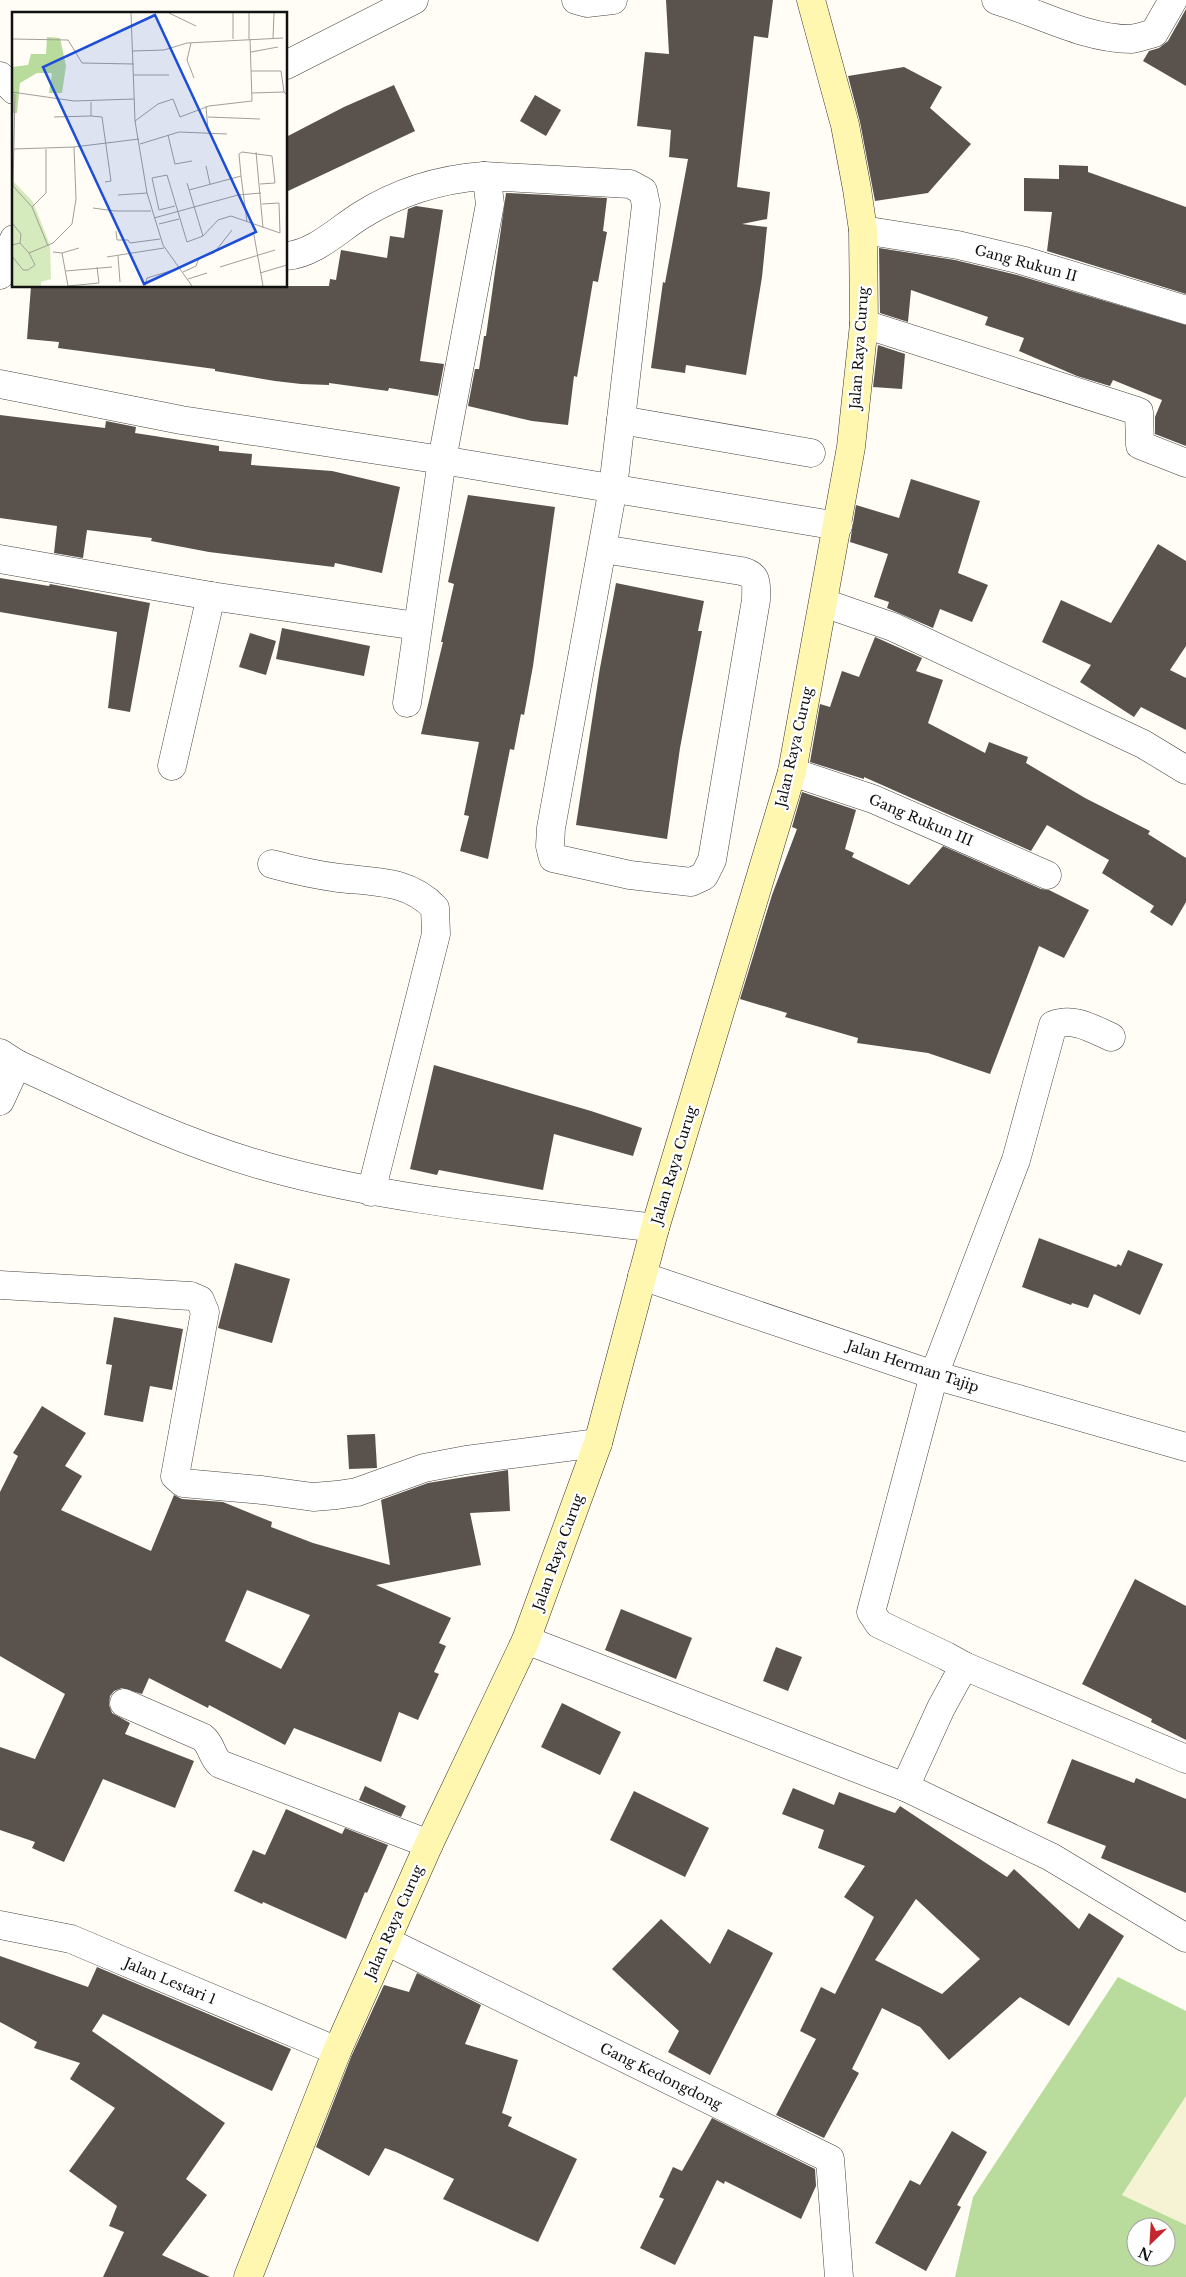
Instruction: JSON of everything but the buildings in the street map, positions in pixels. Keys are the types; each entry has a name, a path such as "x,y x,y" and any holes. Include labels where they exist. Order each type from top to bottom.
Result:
{"main road":[{"name":"Jalan Raya Curug","path":"248,2277 337,2051 430,1844 526,1640 598,1443 655,1228 792,772 851,447 864,324 863,230 845,125 811,0"}],"street":[{"path":"288,64 414,0"},
{"path":"576,0 587,3 613,0"},
{"path":"996,0 1079,29 1106,36 1132,39 1154,34 1173,0"},
{"path":"0,76 12,88"},
{"path":"407,703 442,460 490,204 484,176"},
{"path":"288,256 310,250 362,215 422,186 484,176 630,184 643,191 646,205 613,488 550,846 552,858 630,876 691,882 704,876 712,860 756,600 756,579 751,573 741,571 603,549"},
{"name":"Gang Rukun II","path":"863,230 958,245 1021,260 1186,310"},
{"path":"0,275 12,244"},
{"path":"864,324 1134,410 1138,412 1139,417 1140,445 1186,463"},
{"path":"0,384 181,420 442,460 838,526"},
{"path":"621,420 811,453"},
{"path":"0,559 211,596 417,626"},
{"path":"172,766 211,596"},
{"path":"824,603 893,627 1143,744 1186,770"},
{"name":"Gang Rukun III","path":"792,772 873,799 1048,875"},
{"path":"272,864 303,872 404,887 423,895 435,908 436,934 371,1192"},
{"path":"1111,1037 1075,1022 1062,1021 1053,1025 1016,1160 934,1375 871,1612 879,1624 964,1666 1186,1759"},
{"path":"0,1101 8,1059 128,1116 198,1144 267,1167 371,1192 655,1228"},
{"name":"Jalan Herman Tajip","path":"642,1276 934,1375 1186,1447"},
{"path":"0,1285 191,1296 200,1300 205,1312 175,1476 183,1483 313,1497 338,1495 357,1492 424,1468 466,1460 598,1443"},
{"path":"526,1640 905,1787 1051,1857 1186,1938"},
{"path":"905,1787 941,1708 964,1666"},
{"path":"124,1703 202,1737 207,1741 214,1759 220,1764 430,1844"},
{"name":"Jalan Lestari 1","path":"0,1925 71,1938 337,2051"},
{"name":"Gang Kedongdong","path":"386,1940 830,2160 839,2277"}],"shaded area":[{"path":"1186,2096 1186,2225 1176,2220 1176,2217 1169,2217 1122,2195"}],"green space":[{"path":"1118,1977 1186,2011 1186,2096 1122,2195 1169,2217 1126,2217 1126,2267 1176,2267 1176,2220 1186,2225 1186,2277 955,2277 973,2197"}]}
